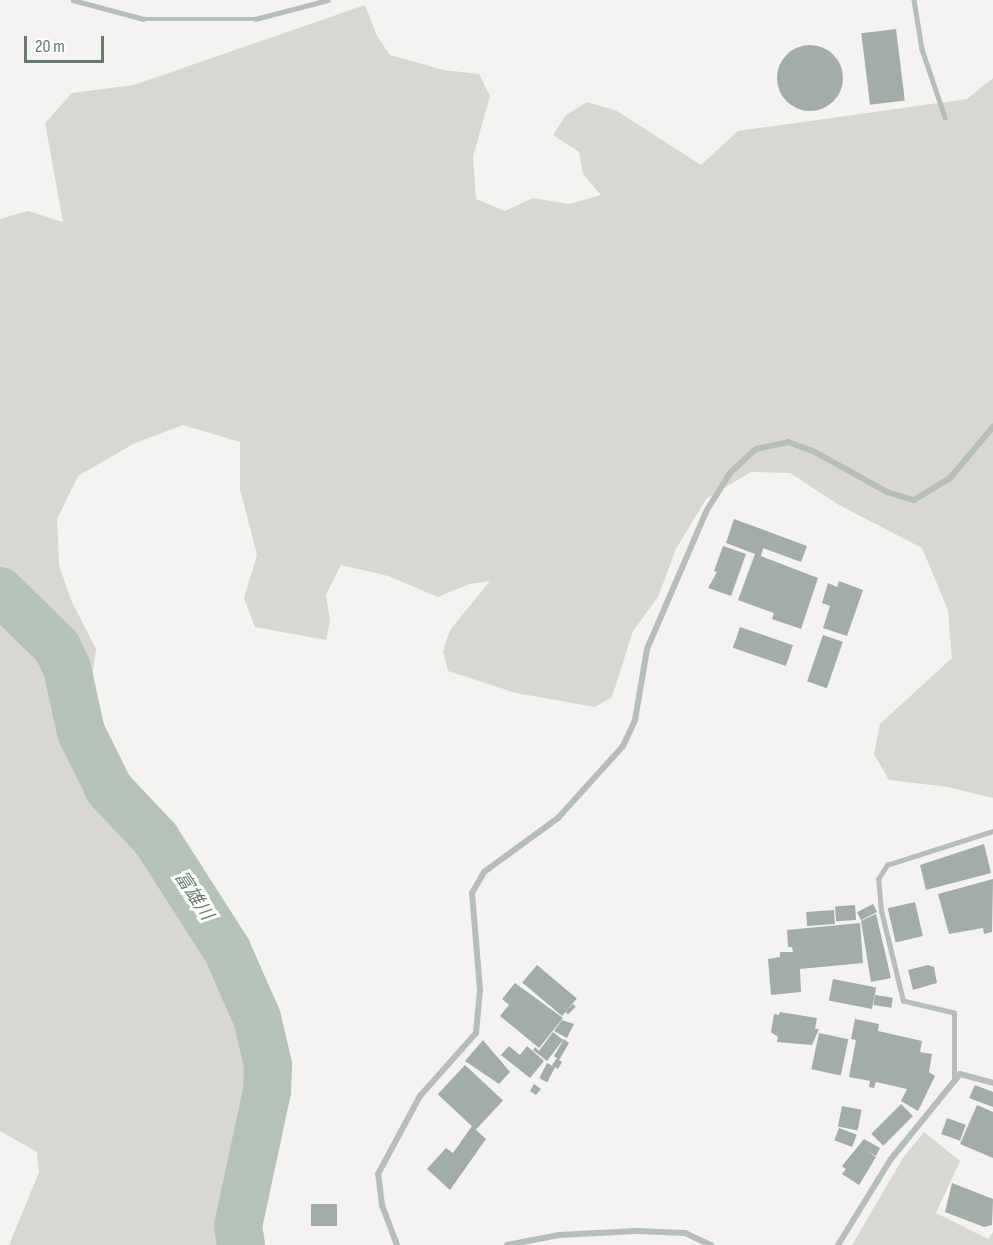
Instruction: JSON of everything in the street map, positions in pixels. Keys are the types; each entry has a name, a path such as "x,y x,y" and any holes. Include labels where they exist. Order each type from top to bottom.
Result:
{"street":[{"path":"397,1245 382,1204 378,1174 420,1096 476,1033 480,990 472,893 484,872 558,818 623,746 635,720 647,649 707,510 730,473 756,449 788,442 813,451 887,492 914,500 950,478 993,427"},
{"path":"838,1245 891,1159 960,1074 993,1083"},
{"path":"507,1245 559,1235 637,1231 685,1233 711,1245"}],"lane":[{"path":"73,0 144,19 255,19 328,0"},
{"path":"914,0 922,49 945,117"},
{"path":"954,1082 954,1013 903,1001 881,911 878,879 887,865 993,831"}],"shaded area":[{"path":"365,5 377,36 390,55 444,70 479,74 490,96 473,157 476,199 505,211 533,198 569,204 601,195 583,174 579,152 553,135 566,115 587,102 617,111 701,165 738,131 967,99 993,78 993,798 948,787 889,780 874,754 880,724 952,658 948,610 922,548 839,505 790,473 751,472 706,499 676,549 658,597 633,631 612,697 595,707 516,693 448,671 443,651 450,630 490,581 469,584 438,597 388,576 341,565 326,595 330,621 326,640 255,627 244,598 257,555 240,489 240,442 183,425 133,444 78,476 57,519 59,565 71,600 96,649 89,701 108,795 157,853 206,924 253,1030 254,1083 246,1152 230,1202 230,1245 9,1245 39,1172 37,1152 0,1131 0,219 28,211 63,222 45,123 72,93 134,85"},
{"path":"924,1132 960,1161 936,1213 988,1239 993,1232 993,1245 852,1245 903,1158"}],"building":[{"path":"896,29 905,100 870,105 861,33"},
{"path":"803,45 817,45 829,50 838,59 843,78 841,91 834,102 817,111 803,111 791,106 782,97 777,85 777,71 782,59 791,50"},
{"path":"734,519 807,546 801,562 763,548 761,556 818,578 801,629 772,619 774,613 738,600 755,554 726,543"},
{"path":"723,546 746,554 731,596 708,588 717,572 714,571"},
{"path":"839,581 863,590 847,636 823,628 830,606 822,603 828,583 837,587"},
{"path":"740,627 793,645 786,666 733,648"},
{"path":"823,635 843,642 827,688 807,681"},
{"path":"984,844 991,873 926,890 920,865"},
{"path":"993,879 992,932 984,934 983,928 949,934 938,894"},
{"path":"915,902 923,936 896,942 888,908"},
{"path":"873,904 877,912 861,920 857,912"},
{"path":"855,905 856,920 836,921 835,906"},
{"path":"834,910 835,924 807,926 806,912"},
{"path":"876,914 891,978 871,982 861,921"},
{"path":"860,923 863,963 800,969 801,992 771,995 768,959 780,957 780,952 793,952 792,947 788,947 787,930"},
{"path":"537,965 577,998 562,1016 522,983"},
{"path":"928,965 934,967 937,983 913,990 908,970"},
{"path":"833,979 876,987 872,1009 829,1001"},
{"path":"515,983 563,1018 539,1048 500,1016 509,1005 502,999"},
{"path":"875,995 893,998 891,1008 873,1005"},
{"path":"573,1004 576,1007 568,1015 565,1012"},
{"path":"780,1012 817,1018 815,1029 819,1029 812,1045 777,1042 778,1037 771,1032 774,1014 779,1015"},
{"path":"855,1019 879,1024 878,1031 922,1041 920,1052 932,1054 929,1072 935,1076 918,1111 901,1101 907,1089 876,1082 874,1088 869,1087 870,1081 849,1077 856,1040 851,1039"},
{"path":"562,1020 574,1024 567,1038 554,1031"},
{"path":"553,1032 563,1040 547,1061 533,1050 535,1047 539,1051"},
{"path":"819,1033 848,1039 841,1075 811,1069"},
{"path":"564,1039 569,1043 559,1060 562,1062 558,1069 552,1065 557,1058 554,1056"},
{"path":"483,1040 510,1072 499,1084 465,1061"},
{"path":"509,1046 520,1055 527,1046 544,1061 530,1078 501,1055"},
{"path":"547,1063 555,1067 547,1082 539,1078"},
{"path":"465,1065 503,1100 476,1130 438,1094"},
{"path":"534,1084 541,1089 536,1095 530,1091"},
{"path":"975,1085 993,1092 993,1107 969,1098"},
{"path":"901,1104 913,1116 883,1146 871,1134"},
{"path":"977,1105 993,1112 993,1158 960,1144"},
{"path":"842,1106 862,1110 858,1130 838,1127"},
{"path":"947,1118 966,1125 960,1141 941,1134"},
{"path":"472,1126 486,1139 450,1190 427,1169 446,1148 453,1153"},
{"path":"839,1128 857,1135 852,1147 834,1140"},
{"path":"864,1139 880,1148 876,1156 865,1150 876,1157 859,1185 842,1174 846,1169 842,1166"},
{"path":"952,1183 993,1199 992,1225 984,1227 945,1212"},
{"path":"311,1204 337,1204 337,1226 311,1226"}],"waterway":[{"name":"富雄川","path":"0,591 57,647 67,668 81,732 109,789 156,839 227,950 257,1018 268,1065 267,1091 238,1226 241,1245"}]}
